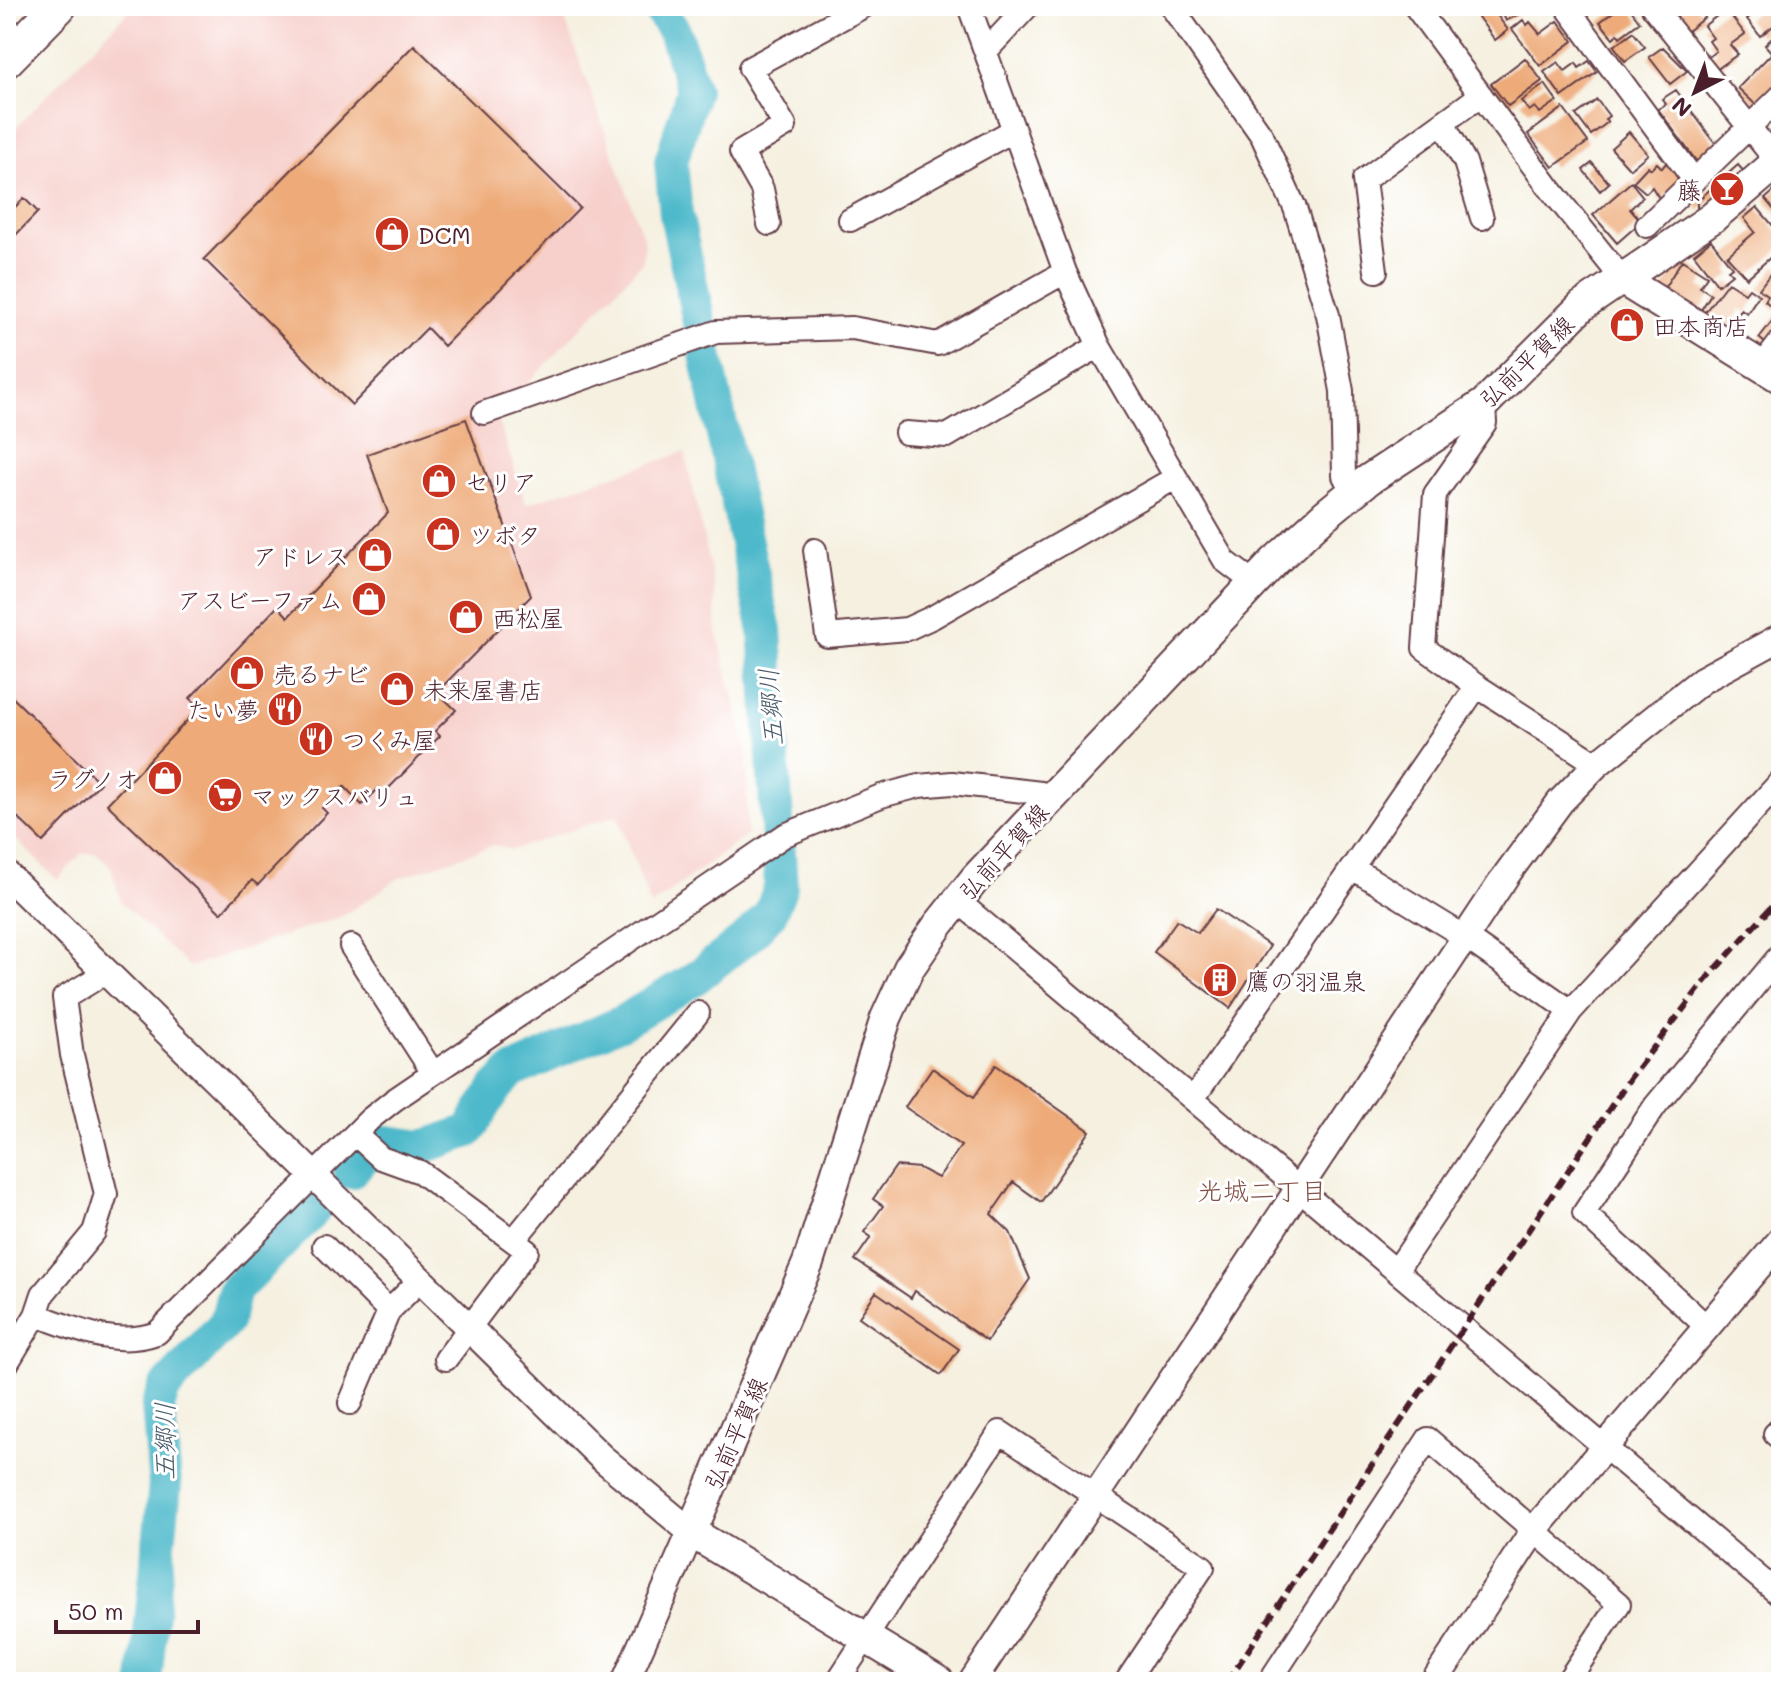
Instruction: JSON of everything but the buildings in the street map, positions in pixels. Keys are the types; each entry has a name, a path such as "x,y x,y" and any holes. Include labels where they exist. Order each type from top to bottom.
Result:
{"main road":[{"path":"6,60 59,6"},
{"name":"弘前平賀線","path":"691,1532 808,1263 898,990 922,947 958,901 1254,583 1354,491 1484,404 1582,306 1712,218 1779,161"},
{"path":"1623,280 1771,372"},
{"path":"691,1532 939,1682"}],"street":[{"path":"769,224 762,189 741,152 785,126 750,68 864,6"},
{"path":"969,6 1065,272 1099,346 1225,561 1254,583"},
{"path":"987,50 1028,6"},
{"path":"1171,6 1262,136 1295,208 1328,315 1342,391 1344,476 1354,491"},
{"path":"1415,6 1623,280"},
{"path":"1566,6 1694,180"},
{"path":"1652,6 1748,129 1779,161"},
{"path":"1376,271 1364,180 1481,95"},
{"path":"1647,226 1781,96"},
{"path":"1443,123 1465,162 1482,218"},
{"path":"850,220 1014,130"},
{"path":"484,413 716,332 852,328 938,344 1065,272"},
{"path":"1771,372 1781,341"},
{"path":"906,433 947,436 1099,346"},
{"path":"1484,404 1485,423 1435,494 1424,648 1597,764"},
{"path":"815,550 827,636 907,629 1175,478"},
{"path":"972,1682 1465,937 1560,802 1597,764 1702,680 1781,637"},
{"path":"1193,1099 1477,686"},
{"path":"1396,1271 1571,1011 1781,781"},
{"path":"36,1315 102,1337 141,1338 157,1333 314,1176 367,1145 394,1100 785,835 881,796 919,786 952,783 1041,793 1050,800"},
{"path":"1354,869 1465,937 1571,1011"},
{"path":"6,874 601,1457 691,1532 625,1682"},
{"path":"958,901 1781,1596"},
{"path":"351,946 433,1073"},
{"path":"1707,1327 1584,1213 1655,1106 1781,954"},
{"path":"6,1365 36,1315 43,1294 94,1232 103,1210 106,1194 72,1055 64,998 92,981 103,969"},
{"path":"514,1240 698,1013"},
{"path":"367,1145 420,1172 527,1251 446,1359"},
{"path":"1434,1682 1534,1530 1781,1240"},
{"path":"324,1246 389,1311"},
{"path":"350,1403 389,1311 420,1280"},
{"path":"1781,1428 1775,1434 1781,1439"},
{"path":"837,1682 1000,1432 1203,1567 1126,1682"},
{"path":"1269,1682 1428,1439 1619,1604 1576,1679"}],"shaded area":[{"path":"133,6 560,6 645,243 642,263 497,416 526,504 685,452 714,585 717,631 747,751 747,835 651,906 617,815 512,850 494,845 399,878 343,916 189,967 121,902 111,867 96,853 81,854 57,880 6,829 6,138"}],"waterway":[{"name":"五郷川","path":"350,1172 381,1141 423,1147 469,1131 495,1089 512,1072 622,1022 693,980 750,935 770,914 781,886 765,631 676,214 671,162 693,90 674,31 657,6"},
{"name":"五郷川","path":"145,1682 165,1485 158,1406 164,1389 226,1322 234,1291 314,1210"}],"railway":[{"path":"1227,1682 1630,1078 1705,981 1781,896"}],"place":[{"name":"藤","path":"1727,189"},
{"name":"DCM","path":"392,234"},
{"name":"田本商店","path":"1627,325"},
{"name":"セリア","path":"439,481"},
{"name":"ツボタ","path":"443,534"},
{"name":"アドレス","path":"375,555"},
{"name":"アスビーファム","path":"369,599"},
{"name":"西松屋","path":"466,617"},
{"name":"売るナビ","path":"247,673"},
{"name":"未来屋書店","path":"397,689"},
{"name":"たい夢","path":"285,709"},
{"name":"つくみ屋","path":"316,739"},
{"name":"ラグノオ","path":"165,778"},
{"name":"マックスバリュ","path":"225,795"},
{"name":"鷹の羽温泉","path":"1220,980"}],"district":[{"name":"光城二丁目","path":"1262,1190"}]}
